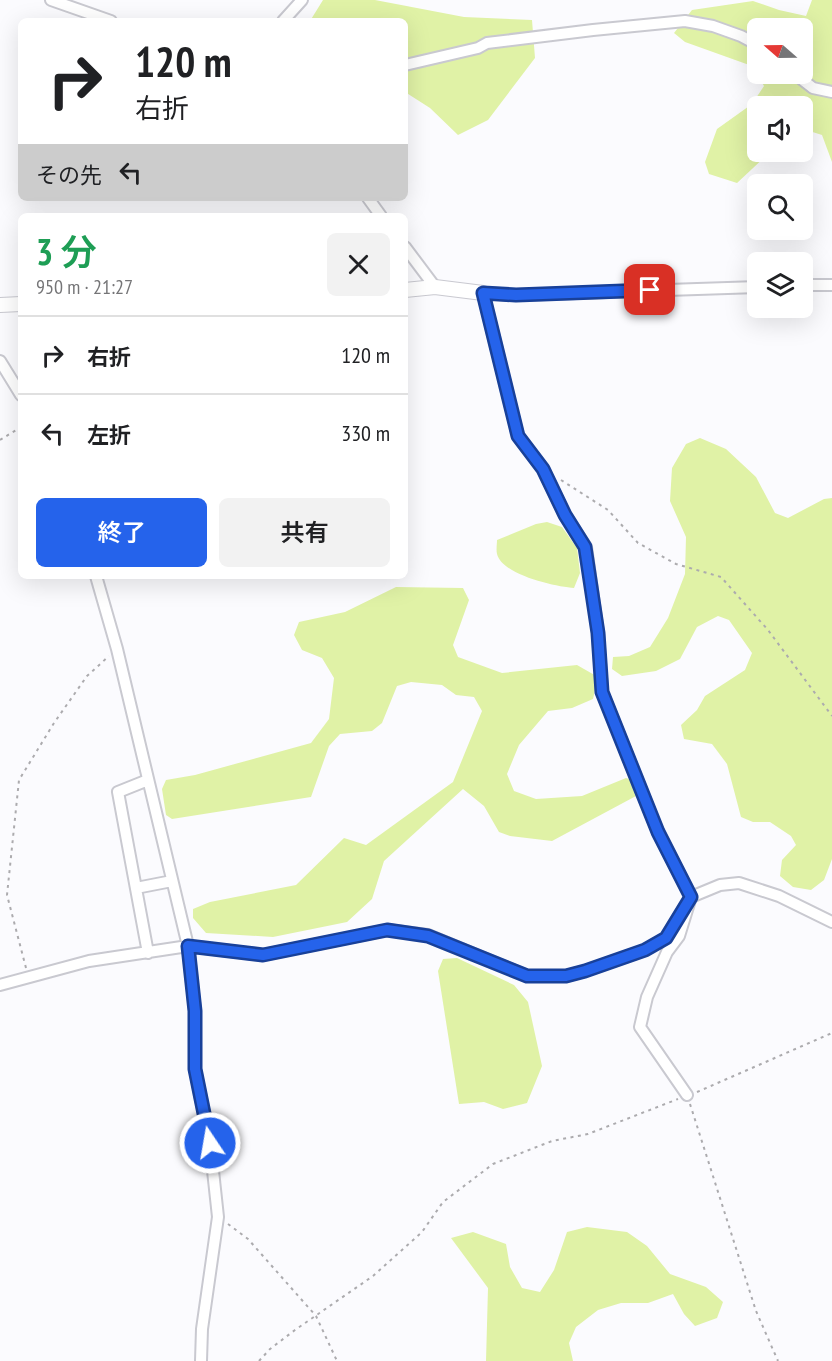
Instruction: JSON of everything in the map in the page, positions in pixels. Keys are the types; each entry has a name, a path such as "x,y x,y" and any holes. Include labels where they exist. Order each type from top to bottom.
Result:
{"street":[{"path":"51,0 102,18"},
{"path":"286,18 302,0"},
{"path":"408,64 478,48 487,43 685,21 713,26 747,39"},
{"path":"808,84 813,88 832,92"},
{"path":"408,251 435,287"},
{"path":"813,285 832,285"},
{"path":"408,290 435,287 516,295 747,287"},
{"path":"483,293 518,436 543,469 565,515 585,547 598,633 602,692 658,832 691,897 679,936 667,952 647,997 640,1027 687,1095"},
{"path":"0,305 18,304"},
{"path":"0,361 18,390"},
{"path":"97,579 117,649 188,946 195,1011 195,1069 210,1143 218,1217 202,1329 201,1361"},
{"path":"148,780 118,792 148,953"},
{"path":"136,888 172,880"},
{"path":"0,985 89,961 188,946 263,955 387,930 428,936 527,976 566,976 645,950 666,938 691,897 720,885 739,883 779,896 832,922"}],"path":[{"path":"0,440 18,429"},
{"path":"543,469 609,510 638,543 676,564 721,577 768,630 832,716"},
{"path":"28,977 8,895 19,780 54,723 87,676 117,649"},
{"path":"259,1361 270,1349 373,1276 422,1232 443,1202 493,1164 552,1141 588,1134 687,1095 832,1033"},
{"path":"687,1095 756,1311 778,1361"},
{"path":"218,1217 248,1239 316,1316 337,1361"}],"green space":[{"path":"323,0 375,0 464,17 532,20 535,58 488,120 458,135 430,108 408,94 408,18 312,18"},
{"path":"812,0 832,0 832,162 822,135 813,132 813,96 757,96 764,86 763,84 813,84 813,18 747,18 747,64 685,42 674,33 692,10 753,1 806,16"},
{"path":"747,108 747,162 759,162 737,183 709,174 705,162 717,129"},
{"path":"700,438 726,449 756,477 775,513 788,518 824,499 832,498 832,859 824,880 811,890 793,887 780,876 782,860 796,845 791,836 770,822 753,822 741,817 727,764 712,744 684,739 681,725 697,710 705,696 745,670 752,653 729,620 718,616 697,627 680,659 656,671 622,676 612,669 613,657 629,656 650,647 668,618 685,574 686,537 670,501 672,468 686,444"},
{"path":"547,522 562,527 577,548 580,573 574,588 543,582 519,574 501,561 497,554 497,540 536,524"},
{"path":"396,587 463,588 469,600 453,645 458,657 502,673 577,665 598,677 593,699 572,708 548,711 519,745 507,774 514,791 536,799 582,796 626,778 638,782 636,796 552,841 510,836 499,832 484,806 463,789 384,861 372,899 347,922 273,937 206,933 193,918 193,909 210,902 296,885 344,838 366,845 453,782 482,711 474,697 456,695 442,685 411,682 397,686 382,723 372,731 340,734 329,746 311,797 172,819 166,815 162,789 166,780 195,775 311,743 329,719 334,678 322,658 302,650 294,635 299,622 345,612"},
{"path":"457,958 514,985 528,1002 542,1066 527,1103 503,1109 484,1102 459,1104 438,971 443,959"},
{"path":"587,1227 627,1232 647,1246 670,1274 706,1287 723,1302 717,1318 695,1326 684,1314 673,1294 648,1303 621,1303 598,1310 576,1327 569,1343 573,1361 486,1361 488,1288 451,1238 473,1232 506,1244 510,1267 522,1288 540,1292 554,1270 567,1232"}],"route":[{"path":"210,1143 195,1069 195,1011 188,946 263,955 387,930 428,936 527,976 566,976 645,950 666,938 691,897 658,832 602,692 598,633 585,547 565,515 543,469 518,436 483,293 516,295 650,290"}]}
